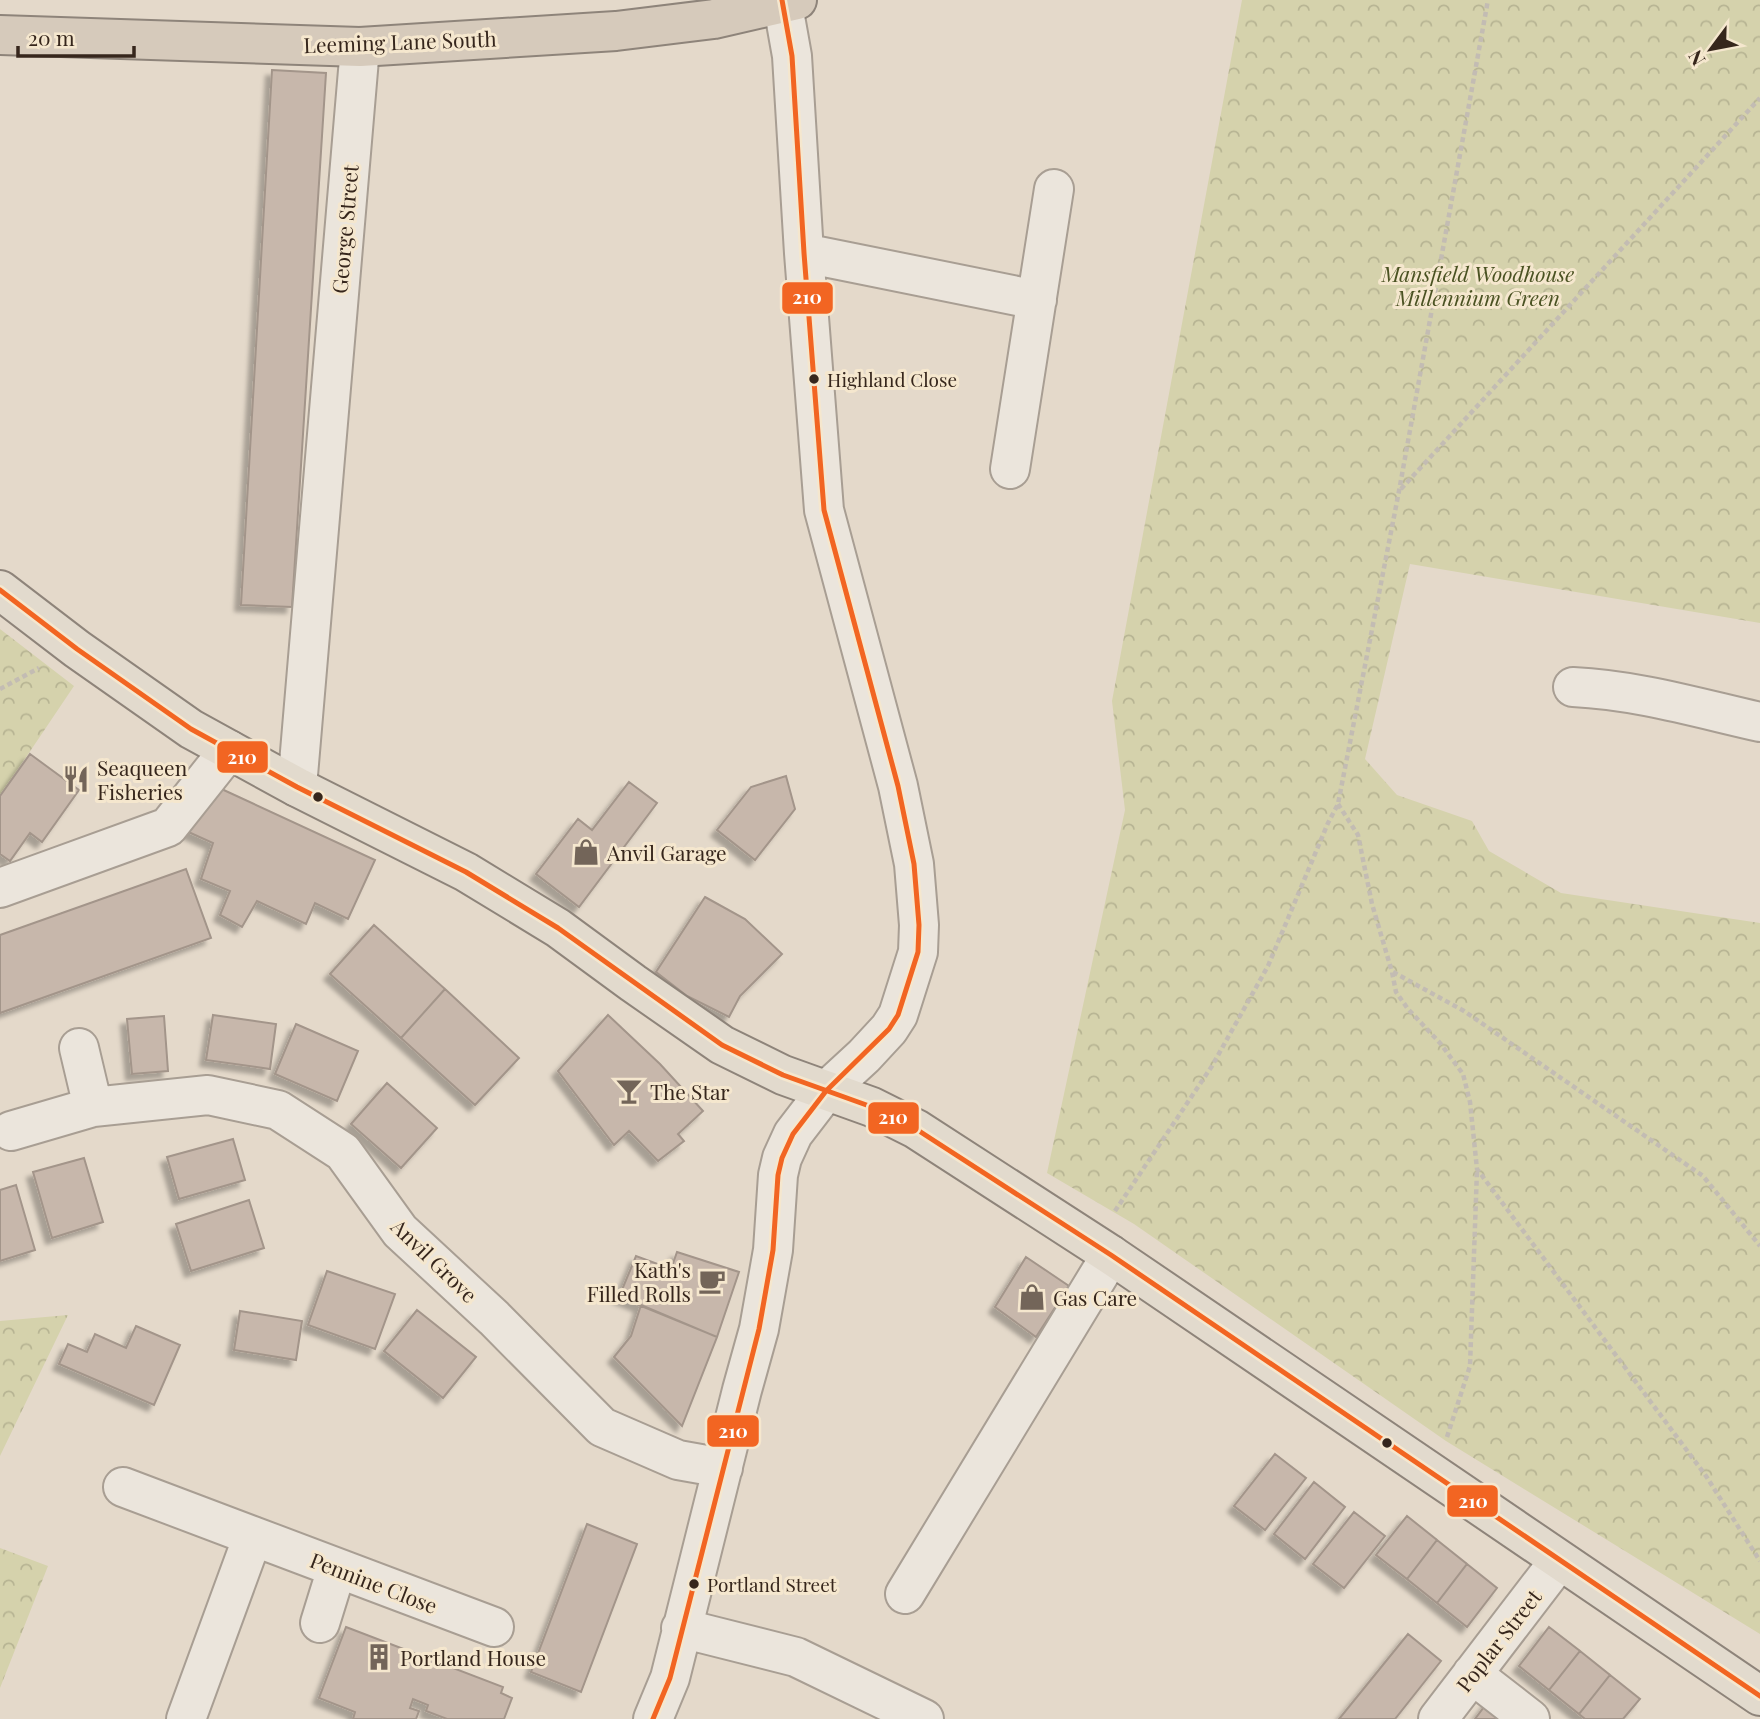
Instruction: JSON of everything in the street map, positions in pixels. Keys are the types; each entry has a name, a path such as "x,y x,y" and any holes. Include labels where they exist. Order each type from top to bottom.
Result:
{"highway":[{"name":"Leeming Lane South","path":"0,35 360,47 616,31 714,19 787,1"}],"main road":[{"path":"0,590 77,649 191,729 466,872 547,921 722,1045 783,1075 872,1107 916,1129 1111,1255 1760,1696"}],"street":[{"path":"653,1719 670,1678 768,1286 778,1175 782,1158 793,1134 826,1091 889,1029 898,1015 918,952 919,925 914,864 898,786 824,510 787,1"},
{"name":"George Street","path":"298,787 360,47"},
{"path":"1010,469 1054,189"},
{"path":"804,253 1037,300"},
{"path":"1573,687 1598,688 1652,697 1760,722"},
{"path":"0,888 168,827 229,750"},
{"path":"79,1048 93,1107"},
{"name":"Anvil Grove","path":"11,1131 93,1107 208,1095 278,1110 343,1152 400,1231 494,1318 602,1427 678,1460 723,1468"},
{"path":"905,1594 1111,1255"},
{"name":"Pennine Close","path":"122,1487 494,1627"},
{"path":"186,1719 253,1536"},
{"name":"Poplar Street","path":"1438,1719 1559,1561"},
{"path":"320,1623 337,1568"},
{"path":"681,1628 796,1657 924,1719"},
{"path":"1472,1674 1530,1719"}],"path":[{"path":"1123,1199 1212,1066 1268,966 1338,804 1399,491 1488,0"},
{"path":"1399,491 1760,98"},
{"path":"1338,804 1358,835 1372,904 1396,992 1463,1074 1470,1102 1477,1169 1470,1366 1446,1441 1428,1471"},
{"path":"1392,972 1464,1012 1703,1176 1760,1246"},
{"path":"1477,1169 1706,1476 1760,1561"}],"green space":[{"name":"Mansfield Woodhouse Millennium Green","path":"1242,0 1760,0 1760,623 1410,564 1365,759 1397,795 1472,821 1489,851 1561,893 1760,923 1760,1634 1446,1441 1134,1224 1047,1173 1125,810 1112,701"},
{"path":"0,629 74,686 0,796"},
{"path":"68,1315 0,1456 0,1321"},
{"path":"0,1548 48,1566 0,1688"}],"building":[{"path":"272,70 326,73 292,607 241,605"},
{"path":"30,754 79,790 42,842 30,833 10,861 0,854 0,796"},
{"path":"786,776 795,809 755,860 717,830 751,787"},
{"name":"Anvil Garage","path":"629,782 657,803 579,907 536,874 578,819 592,830"},
{"path":"215,786 375,860 348,919 315,903 306,924 257,901 242,927 220,915 230,891 201,879 213,843 184,830"},
{"path":"186,869 211,938 0,1013 0,935"},
{"path":"705,897 745,919 782,954 740,996 729,1017 687,996 656,972"},
{"path":"374,925 445,989 401,1038 330,974"},
{"path":"445,989 519,1058 475,1105 401,1038"},
{"path":"213,1015 276,1024 270,1069 206,1060"},
{"name":"The Star","path":"608,1015 660,1064 703,1111 678,1134 684,1141 658,1161 629,1131 614,1145 558,1071"},
{"path":"164,1016 168,1071 132,1074 127,1019"},
{"path":"296,1024 358,1051 337,1101 275,1074"},
{"path":"387,1083 437,1128 401,1168 351,1124"},
{"path":"233,1139 245,1180 179,1199 167,1157"},
{"path":"84,1158 103,1222 52,1238 33,1172"},
{"path":"16,1185 35,1250 0,1261 0,1190"},
{"path":"249,1200 264,1248 191,1271 176,1224"},
{"path":"677,1252 739,1272 717,1337 619,1297 636,1256 671,1269"},
{"name":"Gas Care","path":"1026,1257 1069,1286 1036,1337 995,1307"},
{"path":"327,1271 395,1294 375,1349 308,1325"},
{"path":"641,1305 717,1337 682,1426 614,1357 631,1336"},
{"path":"417,1310 476,1357 443,1398 384,1351"},
{"path":"240,1311 302,1321 296,1360 234,1350"},
{"path":"136,1326 180,1345 154,1405 59,1364 68,1344 87,1352 95,1334 126,1348"},
{"path":"1275,1454 1306,1478 1265,1530 1234,1506"},
{"path":"1314,1482 1345,1507 1305,1559 1274,1534"},
{"path":"1354,1512 1385,1536 1344,1588 1313,1564"},
{"path":"1407,1516 1437,1540 1407,1579 1376,1555"},
{"path":"587,1524 637,1544 581,1692 531,1672"},
{"path":"1437,1540 1467,1564 1437,1603 1407,1579"},
{"path":"1467,1564 1497,1588 1467,1627 1437,1603"},
{"name":"Portland House","path":"346,1627 503,1687 501,1693 512,1698 504,1719 447,1719 426,1711 428,1705 413,1699 410,1708 419,1711 416,1719 353,1719 355,1712 319,1698"},
{"path":"1549,1627 1580,1651 1549,1690 1519,1666"},
{"path":"1408,1634 1441,1661 1395,1719 1339,1719"},
{"path":"1580,1651 1610,1675 1579,1714 1549,1690"},
{"path":"1610,1675 1640,1699 1623,1719 1585,1719 1579,1714"},
{"path":"1490,1699 1515,1719 1475,1719"}],"transit line":[{"name":"210","path":"653,1719 670,1678 759,1329 773,1250 778,1175 782,1158 793,1134 826,1091 889,1029 898,1015 918,952 919,925 914,864 898,786 824,510 792,56 782,0"},
{"name":"210","path":"0,590 77,649 191,729 297,787 466,872 558,928 722,1045 783,1075 872,1107 916,1129 1111,1255 1760,1696"}],"place":[{"name":"Highland Close","path":"814,379"},
{"name":"Seaqueen Fisheries","path":"76,779"},
{"name":"Anvil Garage","path":"586,852"},
{"name":"The Star","path":"629,1091"},
{"name":"Kath's Filled Rolls","path":"712,1281"},
{"name":"Gas Care","path":"1032,1297"},
{"name":"Portland Street","path":"694,1584"},
{"name":"Portland House","path":"379,1657"}]}
